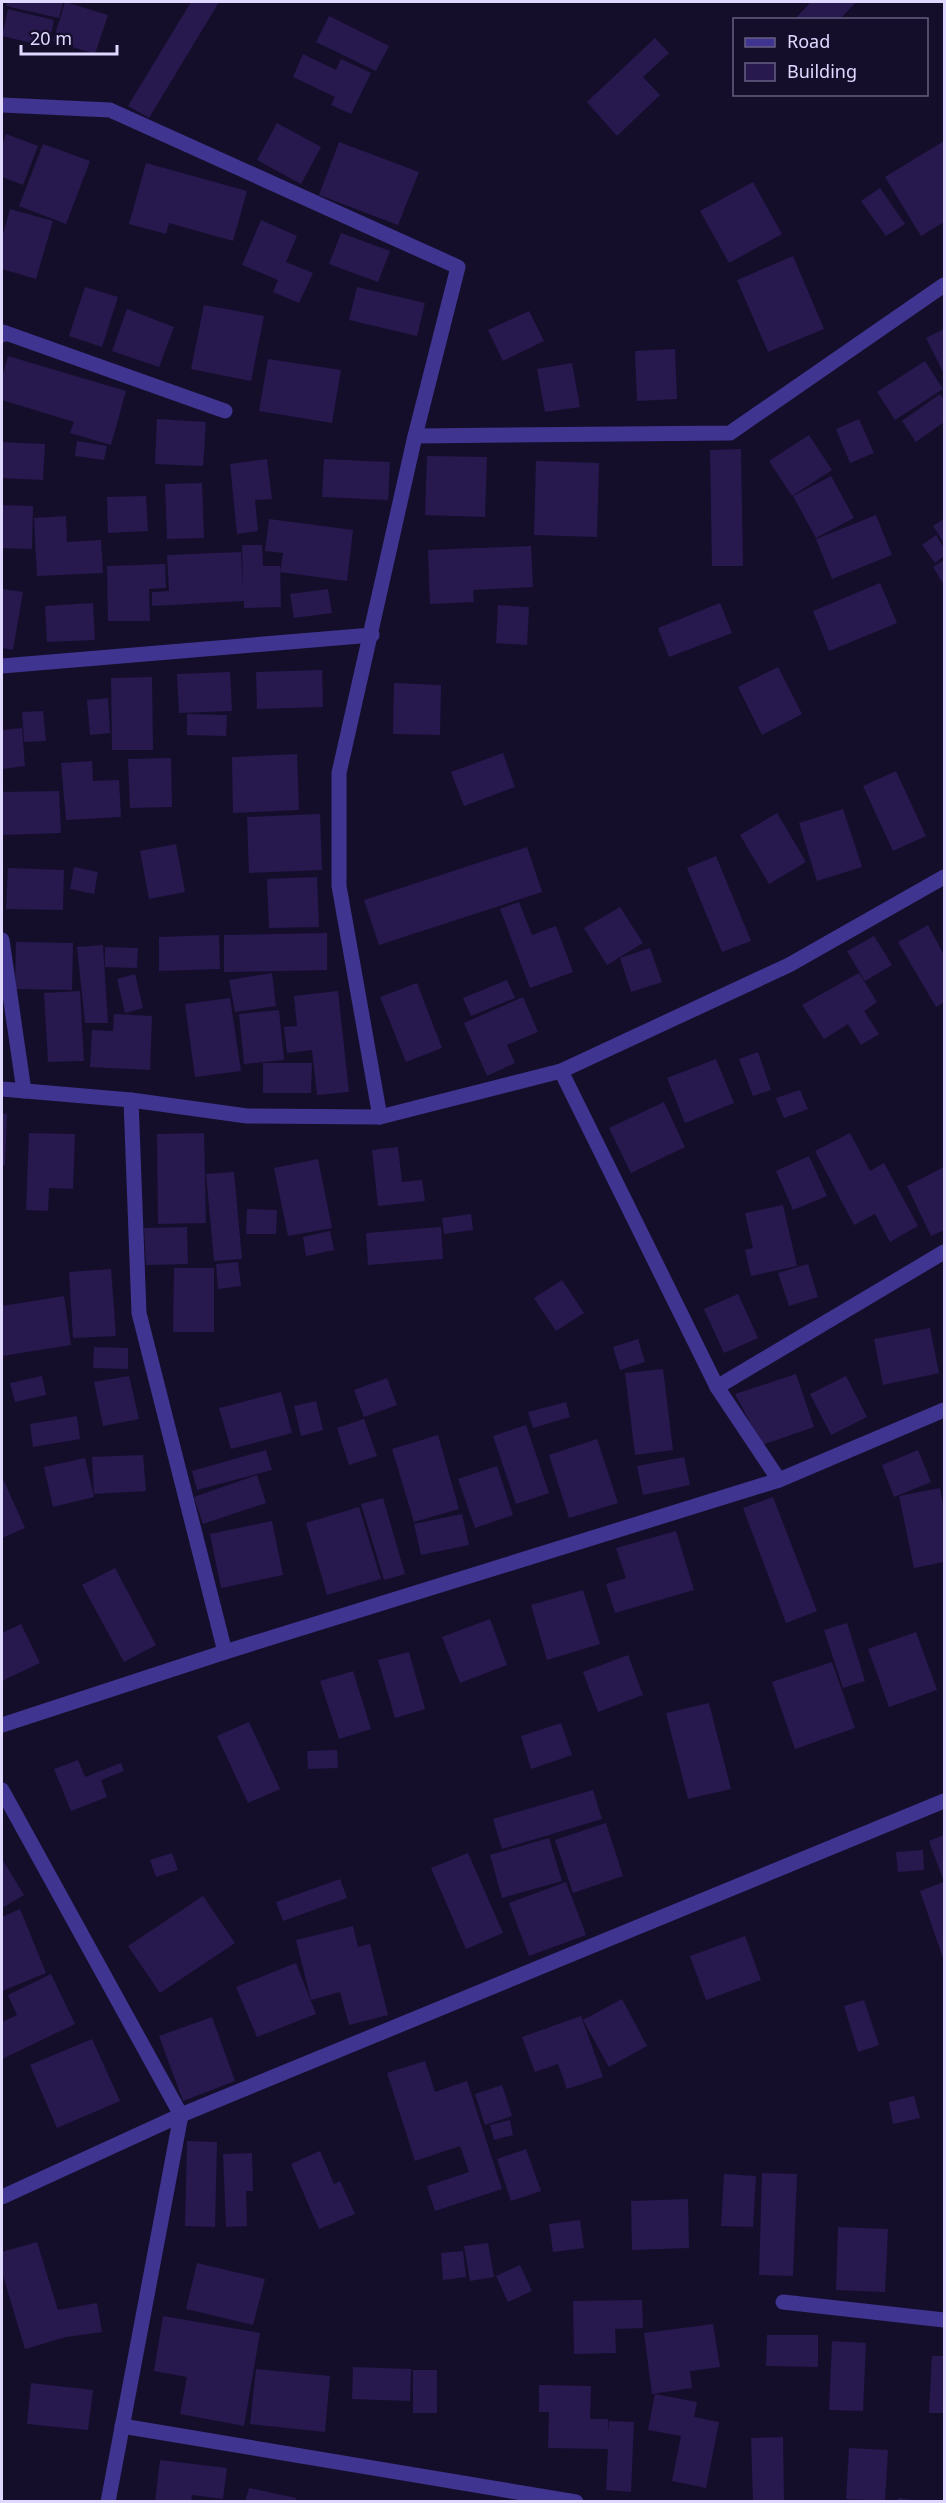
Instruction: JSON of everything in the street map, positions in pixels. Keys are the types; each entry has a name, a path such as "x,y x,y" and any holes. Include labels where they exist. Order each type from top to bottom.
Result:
{"street":[{"path":"2,105 110,110 458,267 416,436 339,773 339,886 380,1117"},
{"path":"416,436 730,433 945,285"},
{"path":"2,335 3,332 225,411"},
{"path":"2,666 372,636"},
{"path":"2,1089 130,1100 247,1116 380,1117 561,1071 789,965 945,877"},
{"path":"2,940 24,1091"},
{"path":"561,1071 717,1387 779,1480"},
{"path":"130,1100 139,1313 225,1652"},
{"path":"717,1387 945,1252"},
{"path":"2,1725 225,1652 779,1480 945,1410"},
{"path":"2,1790 181,2115 108,2502"},
{"path":"2,2197 181,2115 945,1801"},
{"path":"783,2302 945,2320"},
{"path":"122,2426 576,2502"}],"building":[{"path":"7,2 63,2 59,18 6,6"},
{"path":"65,2 108,15 95,54 53,41"},
{"path":"191,2 219,2 149,118 128,106"},
{"path":"811,2 856,2 841,18 796,18"},
{"path":"8,9 54,20 48,47 2,36"},
{"path":"329,16 389,46 376,71 316,42"},
{"path":"655,38 669,53 643,77 660,95 617,136 587,102"},
{"path":"303,54 336,70 341,59 371,73 351,114 331,105 335,97 293,77"},
{"path":"277,123 321,147 301,184 257,160"},
{"path":"6,134 38,146 23,185 2,177 2,146"},
{"path":"944,141 944,222 921,236 885,177"},
{"path":"339,142 419,172 398,225 319,195"},
{"path":"43,144 90,161 66,224 19,206"},
{"path":"146,163 247,191 233,241 169,223 166,234 129,224"},
{"path":"753,182 782,234 729,263 700,211"},
{"path":"880,188 905,224 886,236 861,201"},
{"path":"10,209 53,221 36,279 2,269 2,238"},
{"path":"261,220 297,236 286,262 313,273 299,303 273,292 278,280 242,265"},
{"path":"341,233 390,251 378,282 329,264"},
{"path":"793,256 824,329 768,352 737,280"},
{"path":"85,287 118,297 102,347 69,336"},
{"path":"357,287 425,303 417,336 349,320"},
{"path":"204,305 264,316 251,381 191,369"},
{"path":"127,309 174,327 159,367 112,351"},
{"path":"529,311 544,341 503,361 488,330"},
{"path":"944,329 944,374 926,338"},
{"path":"675,349 677,399 637,401 635,351"},
{"path":"8,356 126,391 111,445 70,433 74,422 2,400 2,377"},
{"path":"268,359 341,370 332,423 259,411"},
{"path":"925,361 943,389 895,420 877,392"},
{"path":"572,363 580,407 545,412 537,369"},
{"path":"940,394 944,400 944,422 916,442 902,421"},
{"path":"157,419 206,422 203,466 155,464"},
{"path":"859,419 874,453 850,463 836,429"},
{"path":"809,435 832,470 792,496 769,461"},
{"path":"77,441 107,446 104,460 75,456"},
{"path":"2,442 45,444 43,480 2,478"},
{"path":"741,449 743,566 712,566 710,450"},
{"path":"427,456 487,457 485,517 425,515"},
{"path":"267,459 272,499 255,500 258,531 237,534 230,464"},
{"path":"324,459 390,462 388,500 322,497"},
{"path":"536,461 599,463 597,537 534,535"},
{"path":"831,476 854,518 816,538 793,496"},
{"path":"202,483 204,538 167,539 165,484"},
{"path":"146,496 148,531 108,533 107,497"},
{"path":"2,505 33,506 32,549 2,548"},
{"path":"876,515 892,555 832,579 816,539"},
{"path":"66,516 67,542 101,540 103,573 37,576 34,518"},
{"path":"269,519 353,530 347,581 280,572 283,553 265,551"},
{"path":"944,519 944,543 933,526"},
{"path":"936,535 944,548 944,556 935,563 922,545"},
{"path":"242,545 262,545 263,566 280,566 281,607 244,608 244,601 152,606 152,592 169,591 167,555 241,552 243,589"},
{"path":"531,546 533,587 473,590 474,602 430,604 428,550"},
{"path":"944,560 944,585 933,567"},
{"path":"165,564 166,588 149,589 150,621 108,621 107,566"},
{"path":"880,583 897,623 829,651 813,611"},
{"path":"2,589 23,592 13,650 2,648"},
{"path":"328,589 332,613 294,618 290,594"},
{"path":"93,603 95,640 47,642 45,606"},
{"path":"720,603 732,633 669,657 658,628"},
{"path":"498,605 529,607 527,645 496,643"},
{"path":"778,667 802,714 762,735 738,687"},
{"path":"322,670 323,707 257,709 256,672"},
{"path":"230,672 232,711 179,713 177,674"},
{"path":"152,677 153,750 112,750 111,678"},
{"path":"394,683 441,685 440,735 393,734"},
{"path":"108,698 110,733 90,735 87,700"},
{"path":"43,711 46,741 24,742 22,712"},
{"path":"187,714 227,715 226,736 187,735"},
{"path":"22,728 25,766 2,769 2,730"},
{"path":"503,753 515,787 464,806 451,772"},
{"path":"297,754 299,810 233,813 232,757"},
{"path":"171,758 172,807 130,808 128,759"},
{"path":"92,761 93,781 119,780 121,817 66,820 61,763"},
{"path":"896,771 926,836 893,851 863,786"},
{"path":"59,791 61,833 2,835 2,792"},
{"path":"843,809 862,867 817,881 799,823"},
{"path":"777,813 806,862 769,884 740,835"},
{"path":"320,814 322,870 249,873 247,817"},
{"path":"176,844 185,892 149,899 140,851"},
{"path":"527,847 542,892 379,945 364,900"},
{"path":"716,856 751,941 722,952 687,868"},
{"path":"74,867 98,872 94,894 70,889"},
{"path":"8,868 64,870 63,910 6,909"},
{"path":"317,877 319,927 269,928 267,879"},
{"path":"519,902 532,935 556,926 573,972 530,988 500,909"},
{"path":"620,907 643,943 607,965 584,928"},
{"path":"928,925 944,955 944,1002 936,1007 898,942"},
{"path":"327,933 327,970 224,972 224,935"},
{"path":"219,935 220,969 159,971 159,937"},
{"path":"874,936 892,965 865,981 847,951"},
{"path":"16,942 73,943 72,990 15,989"},
{"path":"103,945 108,1023 85,1023 77,947"},
{"path":"105,947 138,948 137,968 105,967"},
{"path":"650,948 662,982 631,992 620,958"},
{"path":"272,973 276,1006 235,1012 229,980"},
{"path":"859,973 877,1002 864,1011 879,1034 861,1045 848,1024 824,1039 802,1005"},
{"path":"135,974 143,1008 125,1013 117,979"},
{"path":"507,980 515,998 471,1016 463,998"},
{"path":"417,983 442,1048 406,1062 380,997"},
{"path":"80,991 84,1061 48,1062 44,993"},
{"path":"338,991 349,1092 317,1095 312,1050 287,1053 284,1027 297,1026 294,996"},
{"path":"523,997 538,1032 507,1045 515,1063 487,1076 464,1023"},
{"path":"230,998 241,1071 195,1077 185,1004"},
{"path":"279,1010 284,1060 244,1064 239,1014"},
{"path":"114,1014 152,1016 150,1070 90,1067 92,1030 113,1031"},
{"path":"758,1052 771,1090 753,1096 739,1059"},
{"path":"716,1059 734,1103 685,1123 667,1078"},
{"path":"263,1063 312,1063 311,1093 263,1093"},
{"path":"800,1090 808,1109 784,1118 776,1098"},
{"path":"664,1102 685,1147 631,1173 609,1128"},
{"path":"2,1113 7,1114 5,1165 2,1165"},
{"path":"29,1133 75,1134 73,1189 49,1188 48,1211 26,1210"},
{"path":"204,1133 206,1223 158,1224 157,1134"},
{"path":"850,1133 870,1171 884,1163 918,1226 890,1242 875,1214 854,1225 815,1151"},
{"path":"398,1147 402,1182 422,1180 425,1201 378,1206 372,1150"},
{"path":"809,1156 827,1196 793,1210 776,1171"},
{"path":"318,1159 332,1228 288,1236 274,1168"},
{"path":"944,1167 944,1230 931,1236 907,1186"},
{"path":"234,1172 242,1259 214,1261 206,1174"},
{"path":"783,1205 797,1266 751,1276 745,1250 753,1248 745,1213"},
{"path":"247,1209 277,1210 276,1234 246,1234"},
{"path":"471,1214 473,1230 444,1234 442,1218"},
{"path":"187,1227 188,1264 146,1265 144,1228"},
{"path":"441,1227 443,1259 368,1265 366,1233"},
{"path":"330,1231 334,1250 306,1256 303,1237"},
{"path":"238,1262 241,1286 218,1289 216,1264"},
{"path":"808,1264 818,1297 789,1306 778,1273"},
{"path":"174,1268 214,1268 214,1332 173,1332"},
{"path":"111,1269 116,1336 73,1338 69,1272"},
{"path":"562,1280 584,1313 556,1331 534,1298"},
{"path":"738,1294 758,1338 724,1353 704,1309"},
{"path":"64,1296 71,1345 2,1356 2,1306"},
{"path":"930,1328 939,1373 883,1385 874,1339"},
{"path":"638,1339 645,1362 620,1370 613,1347"},
{"path":"94,1347 128,1348 128,1369 93,1368"},
{"path":"663,1369 673,1450 635,1455 625,1373"},
{"path":"796,1374 814,1427 762,1445 735,1394"},
{"path":"42,1376 46,1395 15,1402 10,1383"},
{"path":"129,1376 139,1419 103,1426 94,1382"},
{"path":"846,1376 867,1417 831,1435 810,1394"},
{"path":"387,1378 397,1405 364,1417 354,1390"},
{"path":"281,1392 292,1433 231,1449 219,1408"},
{"path":"316,1401 323,1430 301,1436 294,1406"},
{"path":"566,1402 570,1417 533,1428 528,1412"},
{"path":"77,1416 80,1439 33,1447 30,1424"},
{"path":"364,1419 377,1456 349,1465 337,1428"},
{"path":"526,1425 549,1493 516,1504 493,1436"},
{"path":"438,1435 459,1509 414,1522 392,1449"},
{"path":"597,1439 618,1503 569,1518 549,1455"},
{"path":"266,1450 272,1470 197,1490 192,1471"},
{"path":"918,1450 931,1482 894,1497 882,1465"},
{"path":"143,1455 146,1491 94,1494 92,1457"},
{"path":"684,1457 690,1485 643,1495 637,1466"},
{"path":"85,1458 94,1497 53,1507 44,1467"},
{"path":"497,1466 513,1515 475,1528 458,1479"},
{"path":"257,1475 266,1503 203,1524 194,1497"},
{"path":"4,1481 25,1528 2,1538 2,1482"},
{"path":"940,1488 944,1510 944,1562 914,1568 899,1496"},
{"path":"773,1497 817,1611 786,1623 743,1508"},
{"path":"383,1498 405,1574 384,1580 361,1504"},
{"path":"359,1507 381,1579 327,1595 306,1523"},
{"path":"462,1514 469,1545 421,1555 414,1524"},
{"path":"272,1521 283,1575 221,1588 210,1534"},
{"path":"676,1531 694,1590 615,1613 606,1584 626,1578 616,1548"},
{"path":"115,1568 156,1645 124,1662 82,1585"},
{"path":"583,1590 600,1644 547,1660 531,1605"},
{"path":"490,1619 507,1665 460,1683 442,1637"},
{"path":"847,1623 865,1681 843,1688 824,1630"},
{"path":"21,1624 40,1663 2,1681 2,1633"},
{"path":"916,1632 937,1690 889,1707 868,1649"},
{"path":"409,1652 425,1709 395,1718 378,1660"},
{"path":"628,1655 643,1695 598,1712 583,1672"},
{"path":"832,1662 855,1728 795,1749 772,1682"},
{"path":"353,1671 371,1729 339,1739 320,1681"},
{"path":"709,1703 731,1789 688,1799 666,1713"},
{"path":"249,1722 280,1789 248,1803 217,1736"},
{"path":"561,1723 572,1755 531,1769 521,1736"},
{"path":"337,1750 338,1768 308,1769 307,1751"},
{"path":"78,1760 85,1777 121,1763 124,1771 101,1780 107,1797 71,1811 54,1769"},
{"path":"593,1790 602,1819 502,1849 493,1819"},
{"path":"606,1823 623,1876 573,1893 555,1840"},
{"path":"944,1835 944,1882 929,1841"},
{"path":"549,1838 562,1881 502,1898 490,1855"},
{"path":"923,1850 924,1870 898,1872 896,1852"},
{"path":"172,1853 178,1870 156,1877 150,1860"},
{"path":"468,1853 503,1933 466,1949 431,1868"},
{"path":"2,1859 24,1895 2,1908"},
{"path":"340,1879 347,1898 283,1921 276,1902"},
{"path":"566,1882 586,1935 529,1956 509,1903"},
{"path":"944,1882 944,1961 920,1891"},
{"path":"203,1896 235,1943 160,1993 128,1946"},
{"path":"20,1909 46,1973 2,1991 2,1917"},
{"path":"353,1926 358,1947 370,1944 388,2015 349,2025 340,1992 311,2000 296,1940"},
{"path":"745,1936 761,1980 706,2000 690,1956"},
{"path":"296,1963 316,2014 257,2037 236,1987"},
{"path":"51,1974 75,2024 2,2059 2,2022 17,2015 8,1995"},
{"path":"622,1999 647,2046 609,2067 583,2020"},
{"path":"864,2000 879,2045 858,2052 844,2006"},
{"path":"581,2016 603,2077 567,2089 558,2064 535,2072 522,2037"},
{"path":"212,2017 235,2081 183,2101 159,2036"},
{"path":"92,2039 120,2101 57,2128 30,2065"},
{"path":"425,2061 435,2092 467,2081 502,2189 435,2211 427,2186 469,2172 460,2146 415,2161 387,2073"},
{"path":"502,2085 512,2116 485,2125 475,2094"},
{"path":"914,2096 920,2118 893,2124 889,2102"},
{"path":"510,2120 513,2135 494,2140 490,2125"},
{"path":"187,2141 217,2142 215,2227 185,2226"},
{"path":"526,2149 541,2191 511,2201 497,2159"},
{"path":"320,2151 334,2184 340,2181 355,2214 319,2229 291,2164"},
{"path":"252,2153 253,2191 246,2191 247,2226 226,2227 223,2154"},
{"path":"762,2173 797,2174 793,2276 759,2275"},
{"path":"724,2174 756,2176 753,2227 721,2226"},
{"path":"688,2199 689,2248 632,2250 631,2201"},
{"path":"580,2220 584,2248 553,2252 549,2224"},
{"path":"838,2227 888,2229 885,2292 836,2290"},
{"path":"37,2242 58,2310 97,2303 102,2332 66,2337 25,2349 2,2272 2,2252"},
{"path":"488,2243 494,2277 470,2281 464,2246"},
{"path":"463,2251 466,2277 443,2280 441,2253"},
{"path":"197,2263 265,2279 253,2325 186,2309"},
{"path":"520,2265 532,2291 508,2302 496,2276"},
{"path":"642,2300 643,2328 615,2329 616,2353 574,2354 573,2301"},
{"path":"163,2316 260,2333 244,2426 180,2414 187,2377 154,2371"},
{"path":"713,2324 720,2367 690,2371 692,2388 652,2394 644,2333"},
{"path":"767,2335 818,2335 818,2367 766,2366"},
{"path":"832,2341 866,2343 863,2411 829,2410"},
{"path":"932,2356 944,2356 944,2413 929,2413"},
{"path":"353,2367 411,2369 410,2401 352,2399"},
{"path":"256,2369 330,2376 325,2432 250,2424"},
{"path":"413,2370 437,2370 437,2413 413,2413"},
{"path":"31,2383 93,2390 88,2430 27,2424"},
{"path":"539,2385 591,2386 590,2419 608,2419 608,2433 609,2421 634,2422 631,2492 606,2490 608,2449 548,2448 549,2412 539,2412"},
{"path":"655,2394 697,2402 694,2417 719,2422 706,2488 672,2481 681,2436 648,2430"},
{"path":"783,2437 784,2502 753,2502 751,2438"},
{"path":"849,2448 888,2450 885,2501 846,2499"},
{"path":"160,2460 227,2468 223,2499 192,2495 191,2502 155,2502"},
{"path":"249,2488 296,2498 296,2502 245,2502"},
{"path":"898,2498 913,2500 913,2502 898,2502"}]}
